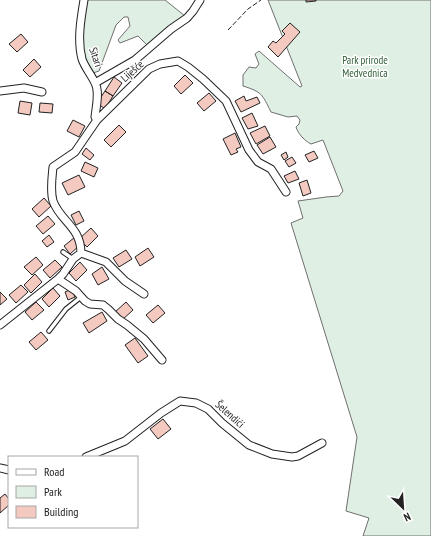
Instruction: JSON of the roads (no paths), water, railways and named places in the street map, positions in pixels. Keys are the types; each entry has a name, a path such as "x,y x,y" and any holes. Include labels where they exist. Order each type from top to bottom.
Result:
{"street":[{"name":"Sitari","path":"84,0 81,20 80,49 82,60 97,89 95,117 97,120"},
{"path":"95,83 135,60 171,29 187,18 200,0"},
{"name":"Liješće","path":"81,253 81,244 78,235 57,209 53,201 51,191 54,167 75,152 97,120 149,69 160,64 178,61 203,79 226,101 249,150 258,162 271,170 286,192"},
{"path":"0,91 24,88 42,92"},
{"path":"0,325 58,279 73,259 81,253 106,262 125,281 144,294"},
{"path":"58,279 76,291 90,304 103,306 108,309 118,319 144,339 162,360"},
{"name":"Šelendići","path":"88,456 125,441 180,401 196,403 208,409 248,445 272,454 292,457 298,456 322,443"}],"lane":[{"path":"62,252 73,259"},
{"path":"49,332 66,309 81,297"}],"park label":[{"name":"Park prirode Medvednica","path":"365,66"}]}
